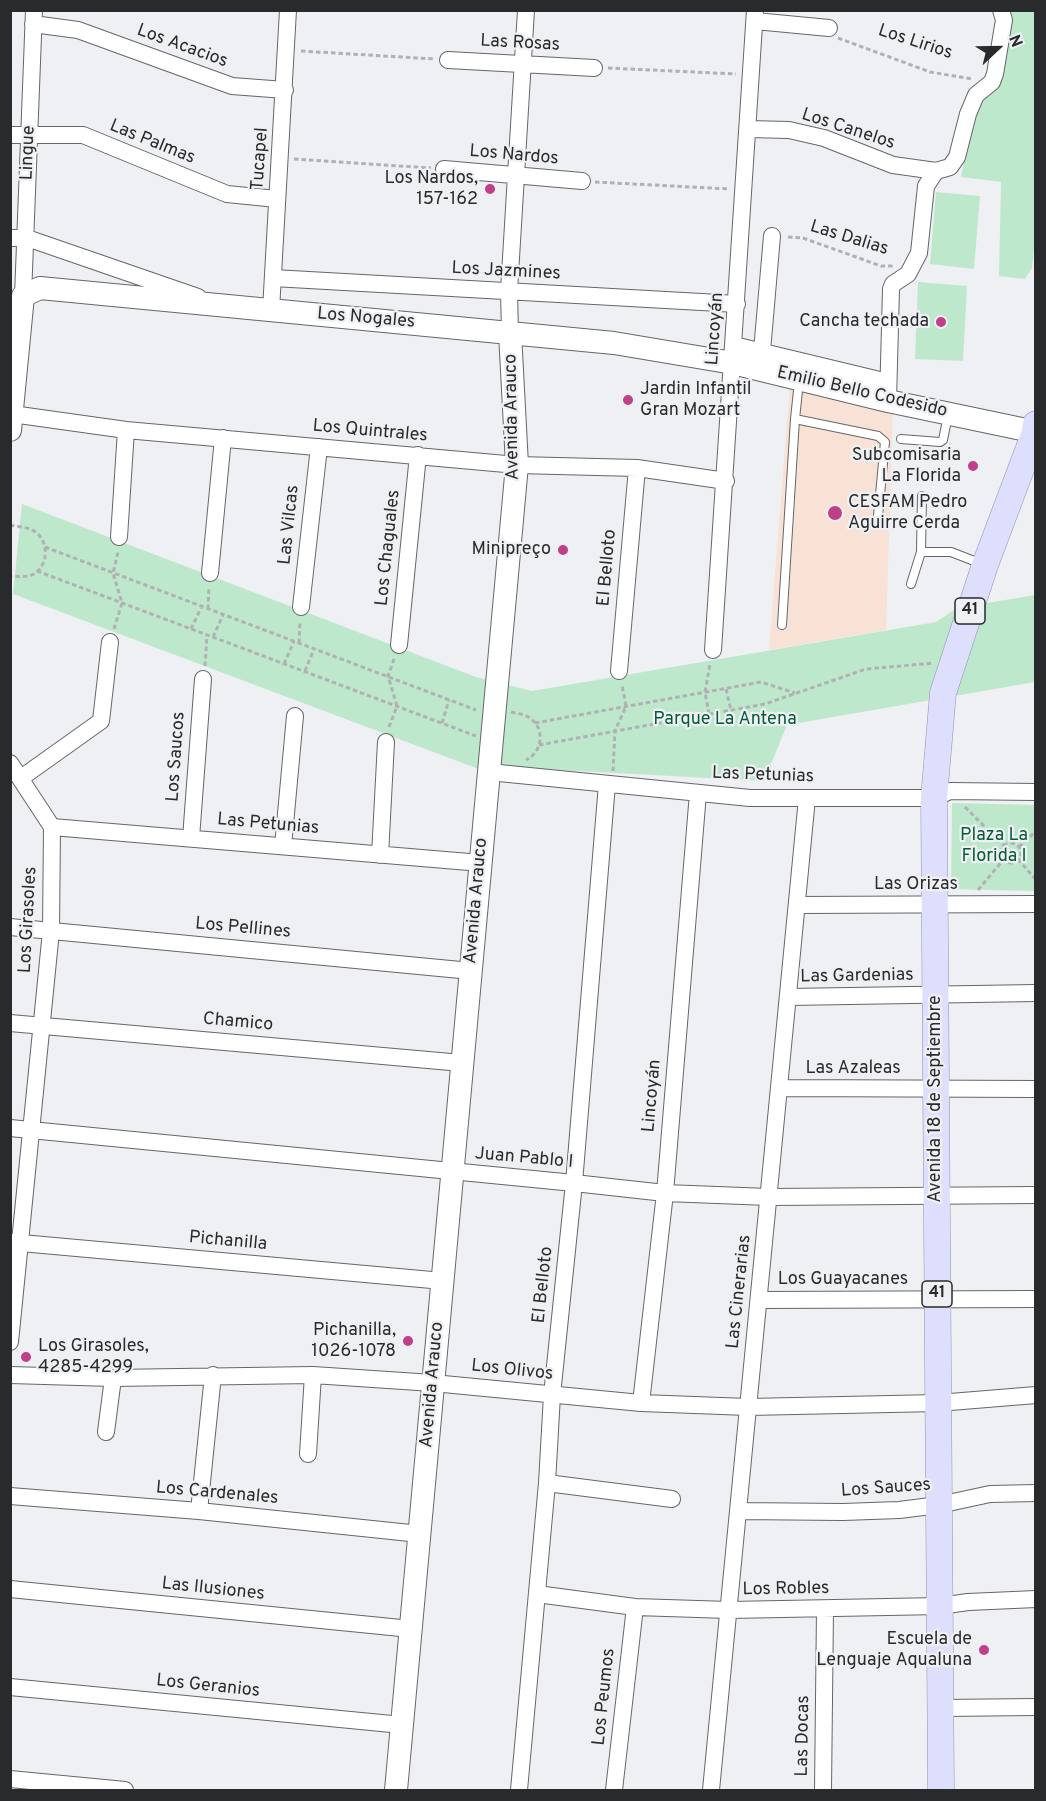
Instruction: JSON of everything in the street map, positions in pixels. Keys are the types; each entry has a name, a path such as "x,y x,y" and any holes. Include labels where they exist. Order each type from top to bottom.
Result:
{"main road":[{"name":"Avenida 18 de Septiembre","path":"941,1791 934,904 942,795 943,693 985,565 1035,432 1035,424"}],"street":[{"name":"Tucapel","path":"271,310 288,10"},
{"name":"Avenida Arauco","path":"396,1791 517,465 509,291 526,10"},
{"path":"755,16 829,31 831,10"},
{"path":"734,354 762,351 888,392 891,289 893,284 908,274 919,253 926,186 936,171 950,166 957,157 968,114 976,95 992,82 1004,20 1001,10"},
{"name":"Lincoyán","path":"713,650 726,481 755,16"},
{"name":"Los Acacios","path":"34,17 78,30 232,86 285,90"},
{"name":"Lingue","path":"11,422 28,293 19,238 29,136 34,17"},
{"name":"Las Rosas","path":"448,60 594,68"},
{"name":"Los Canelos","path":"748,129 789,130 824,138 893,165 936,171"},
{"name":"Las Palmas","path":"10,135 83,135 227,194 277,200"},
{"name":"Los Nardos","path":"444,169 582,181"},
{"path":"762,351 772,236"},
{"name":"Los Nogales","path":"19,238 221,305"},
{"name":"Los Jazmines","path":"273,278 737,304"},
{"name":"Los Nogales","path":"28,293 40,288 510,333"},
{"name":"Emilio Bello Codesido","path":"510,333 734,354 799,379 888,392 948,412 1035,432"},
{"name":"Los Quintrales","path":"11,422 224,438 517,465 637,468 726,481"},
{"path":"119,537 126,430"},
{"path":"210,573 224,438"},
{"name":"Las Vilcas","path":"301,607 319,447"},
{"name":"Los Chaguales","path":"399,645 417,455"},
{"name":"El Belloto","path":"619,671 637,468"},
{"path":"21,778 101,721 110,642"},
{"name":"Los Saucos","path":"191,838 203,679"},
{"path":"284,846 295,716"},
{"path":"380,855 387,735"},
{"path":"10,763 52,827"},
{"name":"Las Petunias","path":"489,772 750,798 1035,792"},
{"name":"El Belloto","path":"519,1791 547,1483 552,1395 574,1183 610,784"},
{"name":"Lincoyán","path":"641,1402 665,1193 698,793"},
{"name":"Las Cinerarias","path":"711,1791 807,798"},
{"name":"Las Petunias","path":"52,827 480,863"},
{"name":"Los Girasoles","path":"10,1342 15,1242 32,1130 51,931 52,827"},
{"name":"Las Orizas","path":"797,905 1035,904"},
{"name":"Los Pellines","path":"10,927 471,971"},
{"name":"Las Gardenias","path":"788,997 1035,993"},
{"name":"Chamico","path":"10,1023 462,1063"},
{"name":"Las Azaleas","path":"779,1088 1035,1089"},
{"name":"Juan Pablo I","path":"10,1128 665,1193 769,1197 1035,1195"},
{"name":"Pichanilla","path":"15,1242 442,1281"},
{"name":"Los Guayacanes","path":"759,1300 1035,1299"},
{"path":"200,1511 213,1375"},
{"path":"308,1454 313,1375"},
{"name":"Los Olivos","path":"10,1376 113,1378 313,1375 433,1383 641,1402 748,1407 938,1402 1035,1395"},
{"path":"106,1432 113,1378"},
{"path":"547,1483 672,1499"},
{"name":"Los Sauces","path":"738,1511 899,1510 939,1505 990,1494 1035,1493"},
{"name":"Los Cardenales","path":"10,1496 200,1511 420,1534"},
{"name":"Las Ilusiones","path":"10,1589 411,1629"},
{"name":"Los Robles","path":"537,1594 635,1607 729,1610 940,1606 968,1602 1035,1599"},
{"name":"Los Peumos","path":"614,1791 635,1607"},
{"name":"Las Docas","path":"823,1791 825,1609"},
{"name":"Los Geranios","path":"10,1687 402,1725"},
{"path":"941,1708 1035,1707"},
{"path":"10,1779 125,1791"}],"lane":[{"path":"782,624 799,379"},
{"path":"901,439 940,442 943,440 948,412"},
{"path":"795,419 878,436 885,442 878,516"},
{"path":"911,584 921,552 922,496"},
{"path":"921,552 951,552 985,565"}],"path":[{"name":"Los Lirios","path":"829,31 930,72 992,82"},
{"path":"287,50 448,60"},
{"path":"594,68 751,75"},
{"name":"Los Nardos","path":"280,158 444,169"},
{"name":"Los Nardos","path":"582,181 744,189"},
{"name":"Las Dalias","path":"772,236 803,238 881,266 913,266"},
{"path":"10,525 31,529 38,534 45,547 43,563 37,571 25,577 10,576"},
{"path":"110,642 122,603 113,573 119,537"},
{"path":"45,547 449,700 494,713 524,714 535,723 540,732 539,745 535,754 519,762"},
{"path":"37,571 492,742"},
{"path":"208,609 210,573"},
{"path":"191,629 202,606"},
{"path":"299,643 301,607"},
{"path":"213,637 224,615"},
{"path":"203,679 207,635"},
{"path":"284,664 294,641"},
{"path":"387,735 397,706 388,676 399,645"},
{"path":"305,671 314,649"},
{"path":"709,714 705,693 713,650"},
{"path":"539,745 765,704 866,669 953,661"},
{"path":"610,784 615,731 626,706 619,671"},
{"path":"535,723 761,682 797,693"},
{"path":"726,689 731,710"},
{"path":"442,723 449,700"},
{"path":"942,795 1004,846"},
{"path":"1019,847 1035,831"},
{"path":"1011,843 1019,847 1018,859 1013,862 1004,859 1001,854 1004,846 1011,843"},
{"path":"966,904 1004,859"},
{"path":"1018,859 1035,880"}],"shaded area":[{"name":"CESFAM Pedro Aguirre Cerda","path":"790,386 893,408 886,630 769,650"}],"green space":[{"path":"1006,11 1035,11 1036,227 1032,268 1025,279 999,276 1001,182 961,177 973,118"},
{"path":"936,192 980,196 974,269 930,264"},
{"name":"Cancha techada","path":"918,282 967,286 963,361 915,359"},
{"name":"Parque La Antena","path":"22,504 476,677 532,691 936,622 957,608 1035,595 1035,682 787,725 764,781 521,768 476,768 13,594"},
{"name":"Plaza La Florida I","path":"952,803 1035,805 1035,891 951,889"}],"place":[{"name":"Los Nardos, 157-162","path":"490,189"},
{"name":"Cancha techada","path":"941,322"},
{"name":"Jardin Infantil Gran Mozart","path":"628,400"},
{"name":"Subcomisaria La Florida","path":"973,466"},
{"name":"CESFAM Pedro Aguirre Cerda","path":"835,513"},
{"name":"Minipreço","path":"563,550"},
{"name":"Pichanilla, 1026-1078","path":"408,1341"},
{"name":"Los Girasoles, 4285-4299","path":"26,1357"},
{"name":"Escuela de Lenguaje Aqualuna","path":"984,1650"}]}
